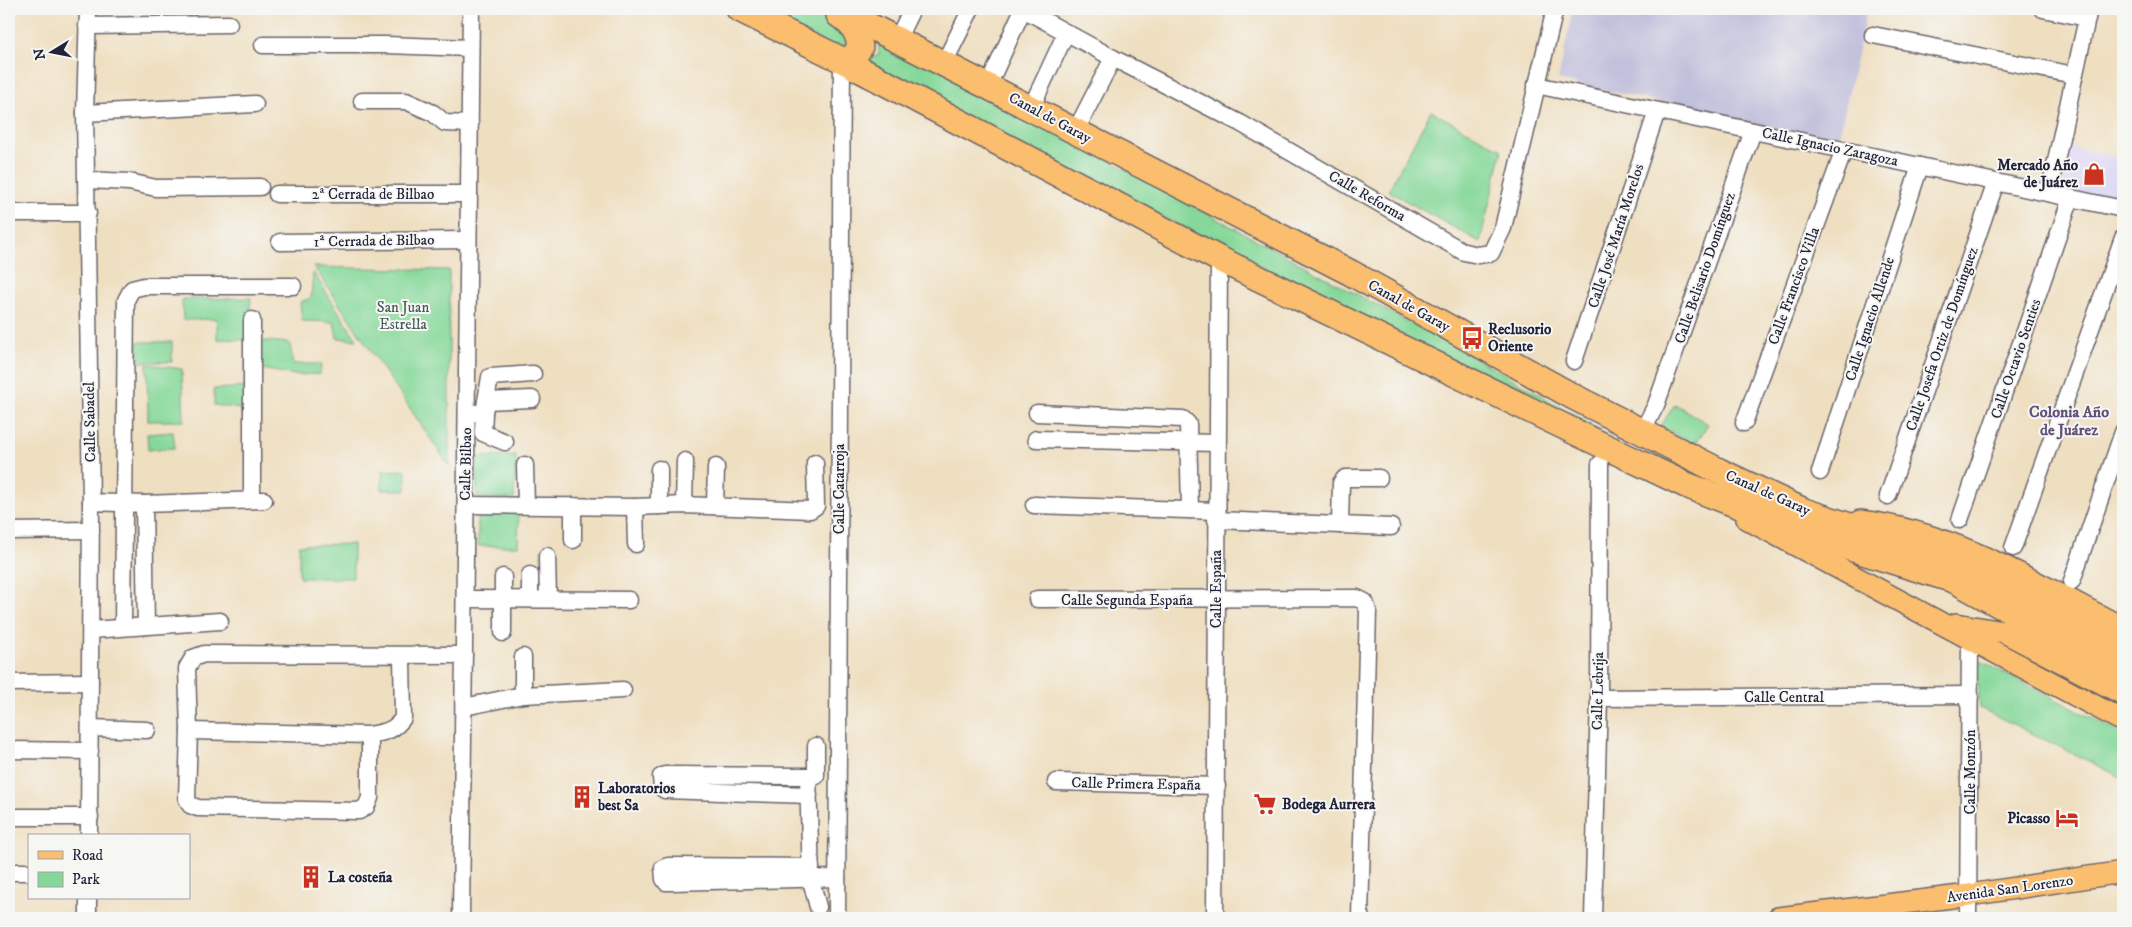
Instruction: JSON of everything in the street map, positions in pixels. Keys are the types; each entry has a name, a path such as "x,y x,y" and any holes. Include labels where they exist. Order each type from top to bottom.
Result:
{"highway":[{"name":"Canal de Garay","path":"739,9 842,60 1219,259 1686,485 1834,542 1954,580 2078,636 2123,649"},
{"path":"831,9 851,23 858,36 860,47 853,58 842,60"},
{"name":"Canal de Garay","path":"850,12 897,40 1352,273 1563,391 1718,471 1820,516 1952,559 2078,636 2123,673"}],"main road":[{"name":"Canal de Garay","path":"1686,485 1938,621 1973,633 2123,721"},
{"path":"1820,516 1881,523 1950,543 2007,567 2123,628"},
{"path":"1973,633 2004,632 2123,694"},
{"name":"Avenida San Lorenzo","path":"1778,918 1969,895 2123,872"}],"street":[{"name":"Calle Sabadel","path":"88,9 85,113 91,502 89,834"},
{"name":"Calle Bilbao","path":"461,918 471,9"},
{"path":"897,40 912,9"},
{"path":"944,63 971,9"},
{"path":"988,86 1023,9"},
{"name":"Calle Reforma","path":"1023,9 1112,58 1240,123 1464,252 1478,255 1490,253 1503,228 1555,9"},
{"path":"2042,9 2088,13 2050,193"},
{"path":"87,26 229,24"},
{"path":"1031,108 1066,33"},
{"path":"1873,35 2074,76"},
{"path":"263,45 386,45 470,48"},
{"path":"1075,132 1112,58"},
{"name":"Calle Catarroja","path":"837,918 842,60"},
{"name":"Calle Ignacio Zaragoza","path":"1536,85 2123,209"},
{"path":"362,101 406,102 433,113 446,123 470,124"},
{"path":"85,113 256,104"},
{"name":"Calle José María Morelos","path":"1574,361 1657,111"},
{"name":"Calle Belisario Domínguez","path":"1642,432 1656,405 1753,131"},
{"name":"Calle Francisco Villa","path":"1744,423 1844,150"},
{"name":"Calle Ignacio Allende","path":"1820,472 1920,166"},
{"path":"87,180 129,182 156,188 260,188"},
{"name":"Calle Josefa Ortiz de Domínguez","path":"1888,496 1996,182"},
{"name":"2ª Cerrada de Bilbao","path":"277,194 469,194"},
{"name":"Calle Octavio Senties","path":"1960,520 2072,198"},
{"path":"9,213 88,213"},
{"path":"2013,548 2123,238"},
{"name":"1ª Cerrada de Bilbao","path":"280,242 468,240"},
{"name":"Calle España","path":"1215,918 1219,259"},
{"path":"123,627 126,300 132,288 144,286 293,286"},
{"path":"91,502 144,504 258,500 252,320"},
{"path":"504,442 483,433 490,376 533,374"},
{"path":"467,413 485,407 532,399"},
{"path":"1036,413 1183,419 1188,424 1190,510"},
{"path":"2072,581 2123,432"},
{"path":"1036,439 1188,444 1217,443"},
{"path":"684,505 685,461"},
{"path":"466,505 635,508 684,505 810,510 816,506 815,463"},
{"name":"Calle Lebrija","path":"1593,918 1599,698 1600,464"},
{"path":"525,465 526,505"},
{"path":"715,506 716,467"},
{"path":"658,506 659,468"},
{"path":"1340,525 1341,483 1345,478 1379,478"},
{"path":"144,504 146,626"},
{"path":"1034,505 1190,510 1217,516 1391,527"},
{"path":"573,506 573,540"},
{"path":"635,508 636,544"},
{"path":"9,531 91,530"},
{"path":"547,556 548,599"},
{"path":"530,575 530,599"},
{"path":"503,577 503,633"},
{"name":"Calle Segunda España","path":"1037,599 1216,600 1357,598 1365,602 1368,620 1360,918"},
{"path":"465,600 629,600"},
{"path":"91,630 220,621"},
{"name":"Calle Monzón","path":"1968,918 1970,695 1973,633"},
{"path":"370,735 370,798 366,806 359,811 207,808 190,805 187,799 189,731 187,668 193,658 204,654 464,656"},
{"path":"189,731 370,735 388,732 398,726 403,718 402,656"},
{"path":"523,657 523,695"},
{"path":"9,683 90,682"},
{"path":"464,707 523,695 623,690"},
{"name":"Calle Central","path":"1599,698 1970,695"},
{"path":"90,728 147,730"},
{"path":"816,746 808,795 811,873 818,908"},
{"path":"9,750 90,751"},
{"path":"808,795 665,790 662,788 661,777 665,775 838,777"},
{"name":"Calle Primera España","path":"1056,782 1217,786"},
{"path":"9,817 90,817"},
{"path":"811,873 666,882 663,868 668,866 811,873 837,878"},
{"path":"9,872 28,872"},
{"path":"88,900 88,918"}],"shaded area":[{"path":"1573,9 1867,9 1838,141 1558,80"},
{"name":"Mercado Año de Juárez","path":"2070,147 2123,158 2123,203 2061,191"}],"green space":[{"path":"755,9 811,9 853,36 844,52"},
{"path":"872,32 1504,374 1628,446 1497,386 856,62 870,60 879,54 878,43"},
{"path":"1431,111 1502,150 1480,242 1388,191"},
{"name":"San Juan Estrella","path":"314,267 449,270 449,466"},
{"path":"313,272 357,340 337,338 334,322 302,321 300,302 311,298"},
{"path":"251,298 247,340 217,339 217,319 183,320 182,299"},
{"path":"256,340 290,343 293,364 321,364 320,374 295,375 256,368"},
{"path":"137,342 172,342 172,362 140,362"},
{"path":"147,364 182,369 184,421 148,421"},
{"path":"252,387 247,429 241,409 214,405 214,389"},
{"path":"1675,404 1708,424 1694,446 1661,426"},
{"path":"173,432 175,448 148,450 147,434"},
{"path":"516,456 514,499 477,497 477,457"},
{"path":"406,470 406,490 382,490 382,471"},
{"path":"478,511 519,513 518,546 478,546"},
{"path":"353,544 353,578 299,578 299,545"},
{"path":"1975,658 2123,734 2123,778 1980,708"}],"place":[{"name":"Mercado Año de Juárez","path":"2094,174"},
{"name":"Reclusorio Oriente","path":"1472,338"},
{"name":"Laboratorios best Sa","path":"582,797"},
{"name":"Bodega Aurrera","path":"1265,804"},
{"name":"Picasso","path":"2067,818"},
{"name":"La costeña","path":"311,877"}],"district":[{"name":"Colonia Año de Juárez","path":"2069,421"}]}
